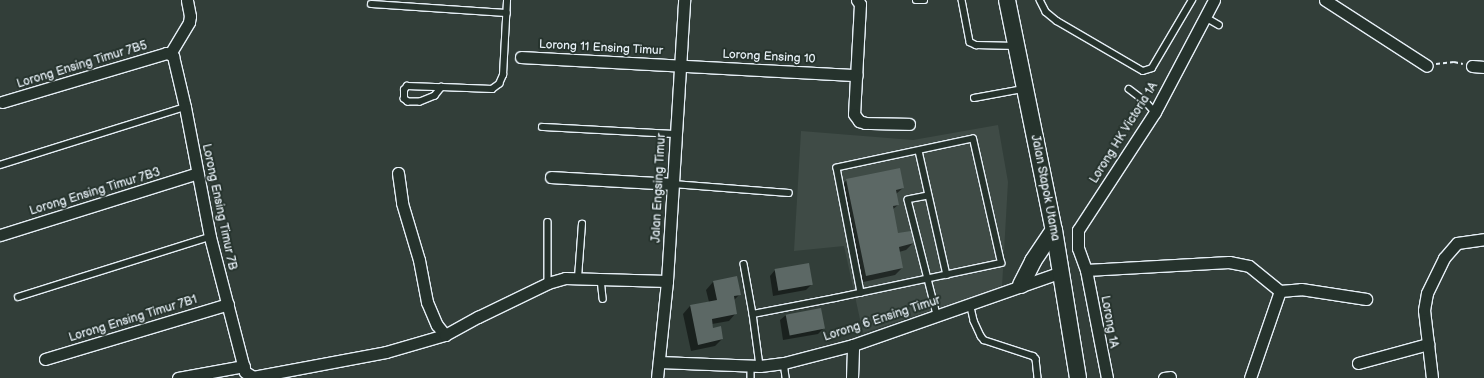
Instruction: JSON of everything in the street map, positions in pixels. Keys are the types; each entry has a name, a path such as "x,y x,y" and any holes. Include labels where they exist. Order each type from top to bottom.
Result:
{"main road":[{"name":"Jalan Stapok Utama","path":"1007,0 1054,230 1078,378"},
{"path":"1021,285 1032,261 1054,230"}],"street":[{"path":"170,54 189,22 190,16 187,0"},
{"name":"Jalan Engsing Timur","path":"657,378 667,281 684,0"},
{"path":"857,0 860,4 854,114 859,121 865,123 909,124"},
{"name":"Lorong HK Victoria 1A","path":"1086,270 1078,248 1078,230 1155,112 1214,0"},
{"path":"1325,0 1428,66"},
{"name":"Lorong Ensing Timur 7B5","path":"2,102 166,53 170,54"},
{"name":"Lorong Ensing Timur 7B","path":"170,54 173,56 185,107 210,237 244,366"},
{"name":"Lorong 11 Ensing Timur","path":"521,57 680,66"},
{"name":"Lorong Ensing 10","path":"680,66 857,75"},
{"path":"1472,66 1484,67"},
{"name":"Lorong Ensing Timur 7B3","path":"0,236 198,173"},
{"path":"398,173 402,203 419,260 427,302 437,325 446,335"},
{"path":"551,177 673,184"},
{"path":"1432,378 1424,310 1427,293 1444,258 1457,243 1484,239"},
{"path":"1086,270 1229,262 1249,266 1280,291 1300,289 1366,299"},
{"name":"Lorong 1A","path":"1086,270 1107,378"},
{"name":"Lorong 6 Ensing Timur","path":"659,362 756,366 784,363 853,345 970,302 1061,272"},
{"path":"178,378 244,366 245,372 253,377 386,352 446,335 478,317 548,283 565,278 667,281"},
{"path":"1250,378 1280,291"},
{"name":"Lorong Ensing Timur 7B1","path":"45,359 228,304"},
{"path":"1358,363 1428,344"},
{"path":"852,378 853,345"}],"lane":[{"path":"442,87 435,96 420,102 408,102 404,99 404,90 407,86 442,87 492,89 499,84 503,75 507,0"},
{"path":"916,0 924,0"},
{"path":"962,0 970,42 976,45 1016,46"},
{"path":"1040,0 1046,12 1057,21 1143,71 1152,68 1192,0"},
{"path":"371,4 507,13"},
{"path":"1205,17 1219,25"},
{"path":"974,98 1026,88"},
{"path":"1129,89 1146,102 1155,112"},
{"path":"0,165 185,107"},
{"path":"542,127 676,134"},
{"path":"753,314 861,293 1001,263 973,139 837,168 861,293"},
{"path":"919,151 947,275"},
{"path":"673,184 790,193"},
{"path":"928,196 908,200 929,278 937,315"},
{"path":"548,222 548,283"},
{"path":"578,278 582,224"},
{"path":"18,297 210,237"},
{"path":"744,264 753,314 756,366 751,378"},
{"path":"601,279 603,299"},
{"path":"970,302 974,321 984,340 1032,356 1036,359 1038,378"},
{"path":"784,363 786,378"}],"path":[{"path":"1428,66 1433,66 1438,63 1454,62 1472,66"}],"shaded area":[{"path":"998,125 1008,182 1002,287 863,333 844,246 794,251 801,131 913,140"}],"building":[{"path":"900,168 904,188 896,190 899,205 893,206 898,233 911,231 914,243 899,247 903,268 866,276 846,179"},
{"path":"809,263 813,285 778,291 775,269"},
{"path":"737,276 741,295 734,296 737,314 712,319 713,328 721,326 723,339 698,345 690,305 717,300 713,281"},
{"path":"821,308 825,329 790,335 786,315"}]}
